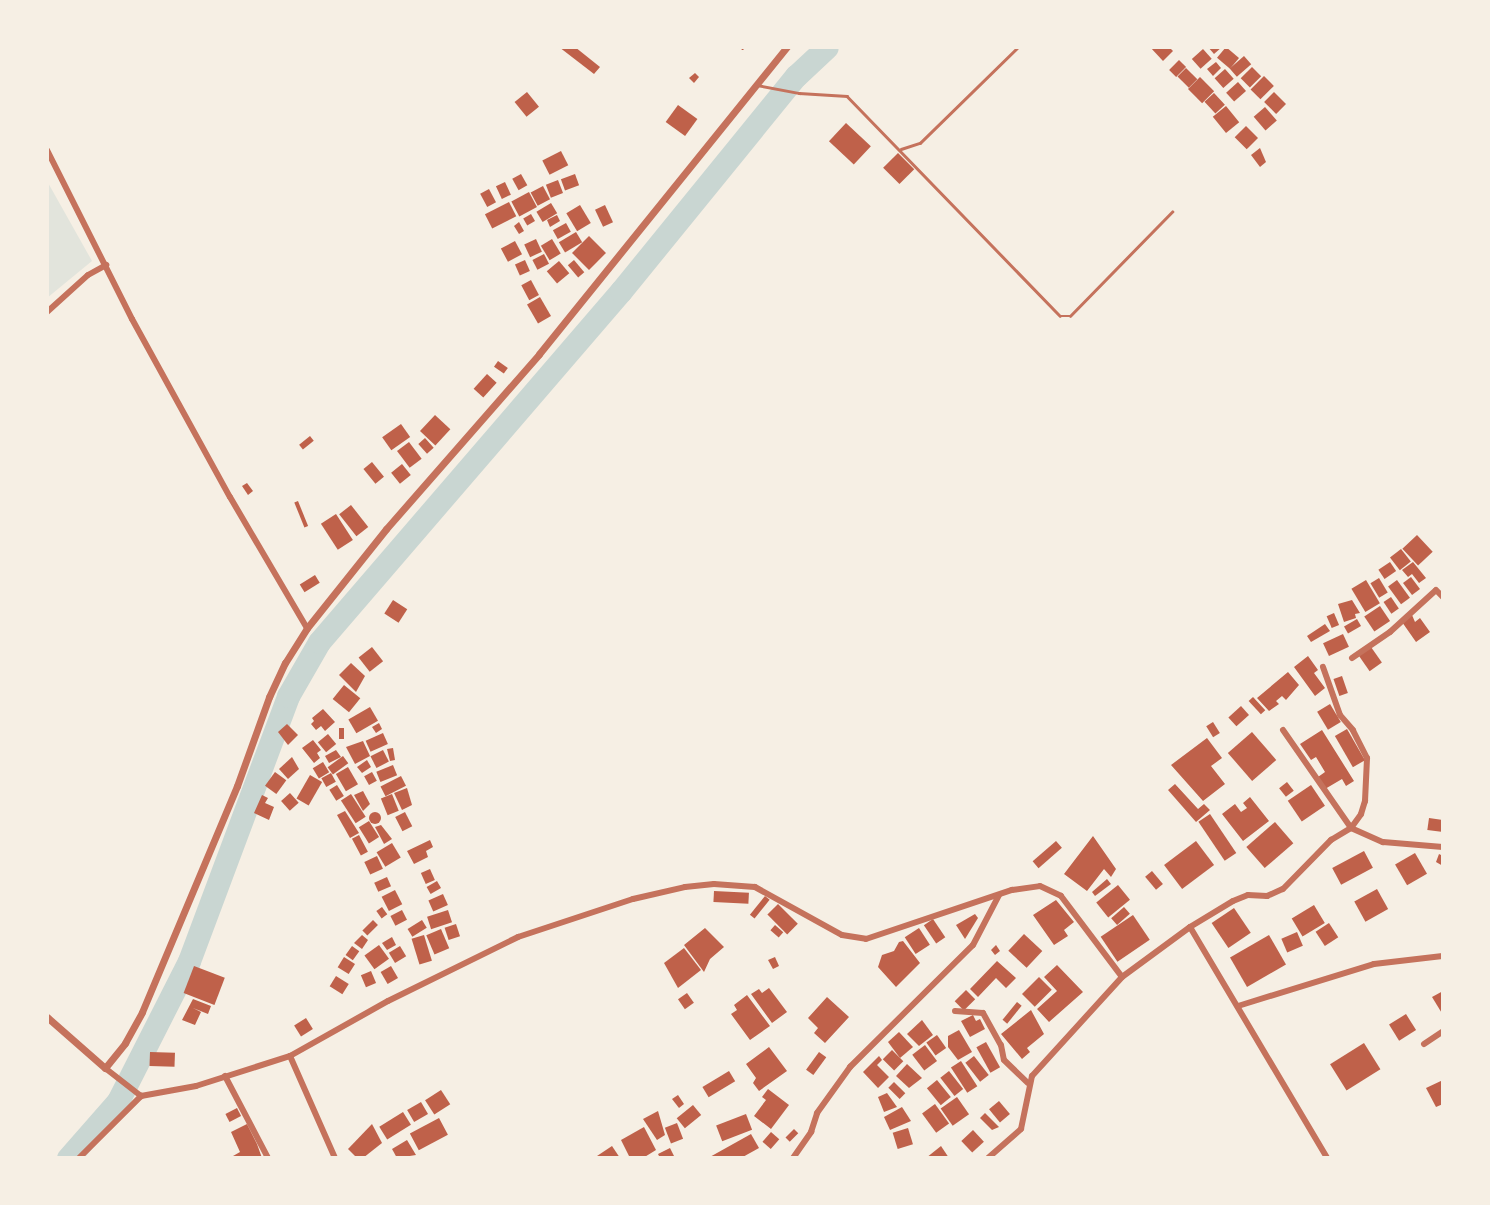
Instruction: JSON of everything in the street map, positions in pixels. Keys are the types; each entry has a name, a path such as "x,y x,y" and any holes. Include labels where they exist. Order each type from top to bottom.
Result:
{"street":[{"path":"108,1070 142,1012 237,786 269,697 285,663 307,628 386,529 539,354 787,47"},
{"path":"47,150 230,497 307,628"},
{"path":"47,312 88,275 106,265"},
{"path":"1352,658 1390,632 1436,590 1443,597"},
{"path":"988,1158 1021,1129 1028,1083 1040,1065 1122,977 1190,927 1233,901 1248,895 1267,896 1283,889 1331,840 1351,828 1366,801 1367,758 1353,730 1340,715 1323,667"},
{"path":"1283,730 1351,828 1383,842 1443,847"},
{"path":"79,1158 141,1096 196,1086 290,1056 432,978 518,937 633,900 685,887 734,884 755,887 842,935 866,939 1028,886 1052,890 1072,909 1122,977"},
{"path":"793,1158 811,1132 817,1113 850,1067 973,945 999,895"},
{"path":"1190,927 1327,1158"},
{"path":"1238,1006 1374,964 1443,956"},
{"path":"954,1011 983,1013 1001,1045 1004,1059 1028,1083"},
{"path":"47,1017 129,1089 141,1096"},
{"path":"1424,1044 1443,1031"},
{"path":"290,1056 335,1158"},
{"path":"225,1076 268,1158"}],"lane":[{"path":"901,149 920,143 1018,47"},
{"path":"755,85 799,93 847,96 1060,316 1070,316 1172,212"}],"shaded area":[{"path":"47,181 92,261 47,298"}],"building":[{"path":"559,47 575,47 600,67 594,74"},
{"path":"1150,47 1169,47 1173,51 1163,61"},
{"path":"1208,47 1222,47 1214,54"},
{"path":"1226,47 1239,58 1230,69 1217,58"},
{"path":"1203,49 1212,59 1201,69 1192,59"},
{"path":"1244,56 1251,64 1237,77 1230,68"},
{"path":"1179,60 1186,67 1176,77 1169,70"},
{"path":"1216,62 1221,68 1213,76 1207,69"},
{"path":"1252,67 1261,76 1250,88 1241,78"},
{"path":"1186,68 1197,79 1189,88 1178,76"},
{"path":"1225,69 1234,79 1223,88 1215,78"},
{"path":"695,73 699,77 694,83 689,78"},
{"path":"1264,76 1274,86 1260,99 1251,89"},
{"path":"1200,77 1214,91 1202,103 1188,89"},
{"path":"1238,82 1246,91 1234,102 1226,93"},
{"path":"527,92 539,107 527,117 515,102"},
{"path":"1274,92 1286,104 1276,114 1264,102"},
{"path":"1214,93 1225,105 1215,114 1204,102"},
{"path":"678,105 697,119 685,136 666,122"},
{"path":"1226,106 1239,122 1226,133 1213,117"},
{"path":"1265,107 1277,121 1265,130 1254,117"},
{"path":"846,123 871,146 854,164 829,141"},
{"path":"1246,126 1258,138 1247,149 1235,137"},
{"path":"1260,148 1266,162 1260,167 1251,155"},
{"path":"561,151 568,165 550,175 542,161"},
{"path":"898,153 914,169 899,184 883,168"},
{"path":"521,174 527,185 519,190 512,179"},
{"path":"575,174 579,185 565,190 561,179"},
{"path":"558,180 563,193 551,198 546,185"},
{"path":"505,182 511,195 502,199 496,186"},
{"path":"543,186 550,199 538,206 531,193"},
{"path":"489,189 496,202 487,207 480,194"},
{"path":"529,192 537,207 519,216 511,201"},
{"path":"509,202 516,216 492,229 485,214"},
{"path":"551,203 557,213 543,222 536,212"},
{"path":"580,205 591,223 577,231 566,213"},
{"path":"605,205 613,222 603,227 595,210"},
{"path":"531,214 535,221 527,225 523,218"},
{"path":"557,215 560,221 550,227 547,220"},
{"path":"519,222 524,231 519,234 514,226"},
{"path":"566,223 571,232 558,239 553,230"},
{"path":"576,232 582,242 565,253 559,242"},
{"path":"589,236 606,253 589,270 572,253"},
{"path":"536,239 542,252 530,257 524,244"},
{"path":"552,239 561,254 550,260 541,246"},
{"path":"515,241 522,254 508,262 501,249"},
{"path":"544,254 549,264 537,270 532,260"},
{"path":"525,260 530,271 520,275 515,264"},
{"path":"574,260 584,272 578,277 568,265"},
{"path":"559,261 569,273 557,284 547,271"},
{"path":"531,280 539,295 529,300 521,285"},
{"path":"540,297 551,316 538,324 527,304"},
{"path":"498,361 508,368 504,374 494,367"},
{"path":"487,374 497,383 483,398 474,389"},
{"path":"435,415 450,429 435,445 420,431"},
{"path":"401,424 410,437 391,450 382,437"},
{"path":"310,436 314,441 303,449 299,445"},
{"path":"425,438 434,448 427,454 418,444"},
{"path":"409,442 422,459 410,468 397,451"},
{"path":"372,462 384,477 375,484 363,469"},
{"path":"402,464 411,475 400,484 391,473"},
{"path":"247,483 253,491 248,495 242,486"},
{"path":"298,501 308,526 304,528 294,502"},
{"path":"351,505 368,527 356,536 339,514"},
{"path":"336,514 353,540 338,550 321,524"},
{"path":"1417,535 1433,552 1418,565 1402,549"},
{"path":"1401,549 1411,562 1400,570 1390,558"},
{"path":"1390,562 1396,571 1385,579 1378,570"},
{"path":"1413,562 1426,578 1419,583 1412,574 1408,577 1402,570"},
{"path":"315,575 320,583 305,592 300,585"},
{"path":"1411,577 1420,589 1412,595 1403,583"},
{"path":"1379,578 1388,593 1379,598 1370,583"},
{"path":"1366,580 1380,603 1365,612 1351,589"},
{"path":"1397,580 1410,598 1401,604 1388,586"},
{"path":"1391,597 1399,609 1391,614 1384,602"},
{"path":"393,600 407,609 399,623 384,613"},
{"path":"1352,600 1360,613 1355,614 1356,618 1344,622 1338,604"},
{"path":"1380,606 1390,621 1374,632 1364,617"},
{"path":"1334,613 1339,625 1332,628 1327,616"},
{"path":"1412,615 1415,622 1420,618 1430,632 1416,642 1402,622"},
{"path":"1357,619 1361,626 1348,633 1344,626"},
{"path":"1325,624 1330,631 1311,642 1307,636"},
{"path":"1343,634 1349,647 1329,656 1323,643"},
{"path":"372,647 383,661 370,672 359,657"},
{"path":"1371,647 1382,663 1370,671 1359,656"},
{"path":"1308,656 1318,670 1314,673 1325,688 1315,696 1294,667"},
{"path":"351,663 365,676 356,692 339,675"},
{"path":"1288,672 1299,685 1286,700 1282,696 1276,701 1279,704 1269,711 1257,698"},
{"path":"1342,676 1348,693 1339,696 1333,679"},
{"path":"344,685 360,698 349,712 333,699"},
{"path":"1253,697 1265,710 1261,714 1249,701"},
{"path":"1330,704 1341,722 1328,730 1317,712"},
{"path":"1241,706 1249,715 1236,726 1228,717"},
{"path":"370,707 378,721 356,733 348,720"},
{"path":"323,709 335,722 325,731 321,726 316,730 311,724 314,721 312,718"},
{"path":"1213,722 1220,733 1213,737 1206,726"},
{"path":"379,723 382,729 376,733 372,727"},
{"path":"287,724 298,735 288,745 278,732"},
{"path":"339,728 344,728 344,739 339,739"},
{"path":"1347,729 1365,760 1353,767 1335,736"},
{"path":"1322,730 1354,781 1346,786 1342,779 1325,789 1318,777 1325,772 1316,757 1311,760 1300,744"},
{"path":"1252,732 1276,760 1252,781 1228,753"},
{"path":"383,733 388,744 371,752 366,741"},
{"path":"328,734 336,744 326,752 318,742"},
{"path":"1207,738 1222,758 1211,766 1225,784 1203,801 1171,765"},
{"path":"313,740 321,750 317,753 320,758 314,763 302,748"},
{"path":"363,741 370,756 355,764 346,747"},
{"path":"393,748 395,760 390,761 387,749"},
{"path":"336,750 341,757 329,763 325,756"},
{"path":"383,750 389,762 376,768 371,756"},
{"path":"343,756 348,763 333,774 328,767"},
{"path":"292,757 299,769 288,779 279,769"},
{"path":"367,760 371,767 362,773 357,767"},
{"path":"323,762 329,772 319,778 313,768"},
{"path":"393,765 397,775 380,782 376,772"},
{"path":"348,767 358,784 346,791 336,774"},
{"path":"275,772 286,780 276,794 265,786"},
{"path":"372,772 377,781 369,785 364,776"},
{"path":"331,773 336,782 326,787 321,778"},
{"path":"310,775 322,782 309,805 296,798"},
{"path":"401,776 406,786 386,796 381,786"},
{"path":"1287,782 1294,791 1286,797 1279,788"},
{"path":"1175,784 1198,809 1204,804 1210,810 1196,822 1168,790"},
{"path":"337,785 344,796 336,801 329,790"},
{"path":"1311,785 1325,806 1302,821 1288,801"},
{"path":"407,788 412,805 402,810 394,793"},
{"path":"363,791 370,804 363,811 354,795"},
{"path":"290,793 299,803 290,811 281,801"},
{"path":"351,794 366,817 356,823 341,801"},
{"path":"392,794 399,811 388,815 381,798"},
{"path":"262,795 268,798 265,803 274,807 269,820 254,813"},
{"path":"1250,797 1269,821 1243,841 1222,814 1235,804 1241,812 1247,808 1243,803"},
{"path":"345,811 359,833 350,838 337,815"},
{"path":"375,812 381,818 375,824 369,818"},
{"path":"405,812 412,826 402,831 395,817"},
{"path":"1210,814 1236,853 1225,861 1198,822"},
{"path":"1429,818 1443,820 1441,832 1427,830"},
{"path":"369,821 379,837 369,843 359,827"},
{"path":"1275,822 1293,843 1265,868 1246,847"},
{"path":"381,825 392,839 384,844 375,827"},
{"path":"359,835 368,852 361,856 352,839"},
{"path":"1093,836 1116,869 1111,877 1104,869 1087,891 1064,874"},
{"path":"430,840 433,847 426,851 428,857 414,864 407,851"},
{"path":"1056,841 1062,848 1039,868 1033,861"},
{"path":"1196,841 1214,865 1182,889 1164,865"},
{"path":"392,843 401,858 385,867 377,852"},
{"path":"1364,851 1373,868 1341,885 1332,868"},
{"path":"1415,853 1427,874 1407,885 1395,864"},
{"path":"1439,854 1443,856 1443,866 1436,862"},
{"path":"377,856 383,869 370,875 364,862"},
{"path":"430,869 435,880 426,884 421,873"},
{"path":"1152,871 1163,884 1156,890 1145,877"},
{"path":"387,877 391,886 378,892 374,883"},
{"path":"1107,879 1111,884 1095,896 1092,892"},
{"path":"437,881 441,888 431,894 427,887"},
{"path":"1118,885 1130,900 1108,917 1096,903"},
{"path":"1377,889 1388,909 1365,922 1354,902"},
{"path":"395,890 402,904 389,911 382,897"},
{"path":"714,891 749,893 748,904 713,902"},
{"path":"443,894 448,905 433,911 428,901"},
{"path":"765,896 770,900 755,918 750,915"},
{"path":"1056,900 1074,922 1064,930 1068,936 1054,945 1033,915"},
{"path":"778,904 798,924 787,934 767,915"},
{"path":"1314,905 1325,923 1303,936 1292,918"},
{"path":"382,907 387,914 382,918 376,911"},
{"path":"1124,907 1130,914 1117,925 1111,918"},
{"path":"1234,908 1251,933 1228,948 1212,923"},
{"path":"402,910 407,920 395,926 390,916"},
{"path":"448,910 452,922 431,929 427,917"},
{"path":"975,914 978,918 965,939 956,925"},
{"path":"1133,915 1150,940 1117,962 1101,937"},
{"path":"933,919 945,937 936,943 924,925"},
{"path":"373,920 378,925 367,936 362,931"},
{"path":"422,920 427,928 412,937 408,929"},
{"path":"1329,923 1338,937 1325,946 1316,932"},
{"path":"456,924 460,936 449,940 445,928"},
{"path":"775,925 783,932 779,937 770,930"},
{"path":"705,928 724,947 710,959 704,972 684,945"},
{"path":"919,928 930,945 916,954 905,937"},
{"path":"441,929 449,948 434,955 426,935"},
{"path":"1297,932 1303,946 1287,952 1281,939"},
{"path":"1024,934 1042,951 1027,968 1008,951"},
{"path":"362,935 368,940 362,949 354,943"},
{"path":"424,935 432,961 419,965 412,939"},
{"path":"1269,935 1286,964 1247,987 1230,958"},
{"path":"392,937 396,945 387,950 382,943"},
{"path":"903,941 920,963 896,987 878,967 882,955 894,951 899,942"},
{"path":"379,945 389,959 374,969 364,956"},
{"path":"996,945 1000,951 995,955 991,950"},
{"path":"352,946 359,951 353,960 346,955"},
{"path":"400,946 406,956 395,963 389,953"},
{"path":"684,948 701,970 678,988 664,963"},
{"path":"344,957 355,964 349,974 338,967"},
{"path":"775,957 779,966 773,969 768,960"},
{"path":"997,961 1016,978 1006,988 996,978 978,997 970,989"},
{"path":"1057,965 1083,992 1049,1022 1037,1009 1057,991 1044,977"},
{"path":"194,966 225,978 214,1005 184,993"},
{"path":"391,966 398,978 388,984 381,972"},
{"path":"371,971 376,983 366,987 361,975"},
{"path":"336,976 349,984 342,994 330,986"},
{"path":"1039,977 1052,990 1035,1007 1022,994"},
{"path":"769,988 787,1012 772,1023 751,994 759,989 762,993"},
{"path":"966,990 975,999 964,1011 955,1001"},
{"path":"1443,991 1443,1015 1432,997"},
{"path":"687,993 694,1003 685,1009 678,999"},
{"path":"747,995 770,1026 750,1040 731,1014 737,1010 734,1005"},
{"path":"827,997 849,1017 825,1043 814,1033 818,1028 808,1018"},
{"path":"193,999 211,1006 208,1014 193,1008 201,1012 195,1025 182,1020"},
{"path":"1017,1002 1022,1006 1007,1024 1003,1020"},
{"path":"1031,1010 1044,1034 1027,1048 1030,1052 1022,1059 1001,1034"},
{"path":"1406,1014 1416,1030 1399,1041 1389,1025"},
{"path":"973,1015 976,1021 980,1019 985,1029 970,1037 961,1021"},
{"path":"306,1018 313,1029 301,1036 294,1025"},
{"path":"922,1020 933,1035 919,1046 907,1034"},
{"path":"959,1030 972,1052 958,1060 948,1047 948,1036"},
{"path":"899,1032 913,1047 900,1058 888,1042"},
{"path":"937,1035 946,1048 936,1056 926,1042"},
{"path":"986,1042 1000,1067 990,1073 976,1047"},
{"path":"1364,1043 1380,1069 1347,1090 1330,1064"},
{"path":"925,1045 937,1061 924,1071 912,1055"},
{"path":"769,1047 787,1071 759,1091 753,1083 756,1078 746,1064"},
{"path":"892,1050 903,1061 894,1071 883,1059"},
{"path":"150,1052 175,1053 174,1067 150,1066"},
{"path":"819,1052 826,1057 813,1075 806,1070"},
{"path":"879,1056 882,1060 877,1065 889,1077 878,1088 863,1072"},
{"path":"974,1056 989,1075 980,1082 965,1063"},
{"path":"961,1061 977,1086 967,1093 951,1068"},
{"path":"907,1064 922,1078 909,1088 896,1076"},
{"path":"729,1071 735,1081 709,1097 702,1087"},
{"path":"949,1071 963,1089 954,1096 940,1078"},
{"path":"937,1080 951,1097 941,1105 927,1088"},
{"path":"1443,1080 1443,1104 1436,1107 1426,1088"},
{"path":"894,1082 905,1093 900,1099 888,1088"},
{"path":"768,1089 789,1105 771,1129 754,1116 766,1100 762,1097"},
{"path":"441,1090 450,1104 434,1115 425,1100"},
{"path":"887,1093 897,1107 884,1112 878,1097"},
{"path":"678,1095 684,1104 679,1108 672,1099"},
{"path":"957,1097 969,1114 953,1126 941,1108"},
{"path":"999,1101 1010,1114 1000,1122 989,1109"},
{"path":"421,1102 428,1114 414,1122 407,1110"},
{"path":"935,1104 949,1123 936,1133 922,1113"},
{"path":"693,1105 701,1115 685,1128 677,1118"},
{"path":"902,1107 911,1121 890,1130 884,1117"},
{"path":"237,1108 241,1116 230,1122 225,1114"},
{"path":"658,1111 665,1135 657,1140 643,1119"},
{"path":"403,1112 411,1125 387,1140 379,1127"},
{"path":"985,1113 999,1127 992,1130 980,1118"},
{"path":"746,1114 752,1130 722,1141 716,1125"},
{"path":"439,1118 448,1135 419,1150 410,1133"},
{"path":"677,1123 683,1139 671,1144 665,1128"},
{"path":"247,1124 262,1158 233,1156 240,1152 231,1132"},
{"path":"372,1124 382,1143 363,1158 357,1158 348,1149"},
{"path":"644,1127 656,1150 643,1158 630,1158 621,1140"},
{"path":"908,1128 913,1144 898,1149 893,1133"},
{"path":"794,1129 798,1133 790,1142 786,1137"},
{"path":"973,1130 984,1142 972,1153 961,1141"},
{"path":"771,1132 779,1139 771,1149 762,1142"},
{"path":"751,1134 759,1148 741,1158 708,1158"},
{"path":"407,1140 416,1155 397,1158 392,1149"},
{"path":"612,1146 620,1158 594,1158"},
{"path":"941,1146 949,1158 926,1158"},
{"path":"670,1148 675,1158 660,1158 658,1154"}],"waterway":[{"path":"68,1158 118,1101 189,961 288,696 319,642 621,291 796,76 827,47"}]}
